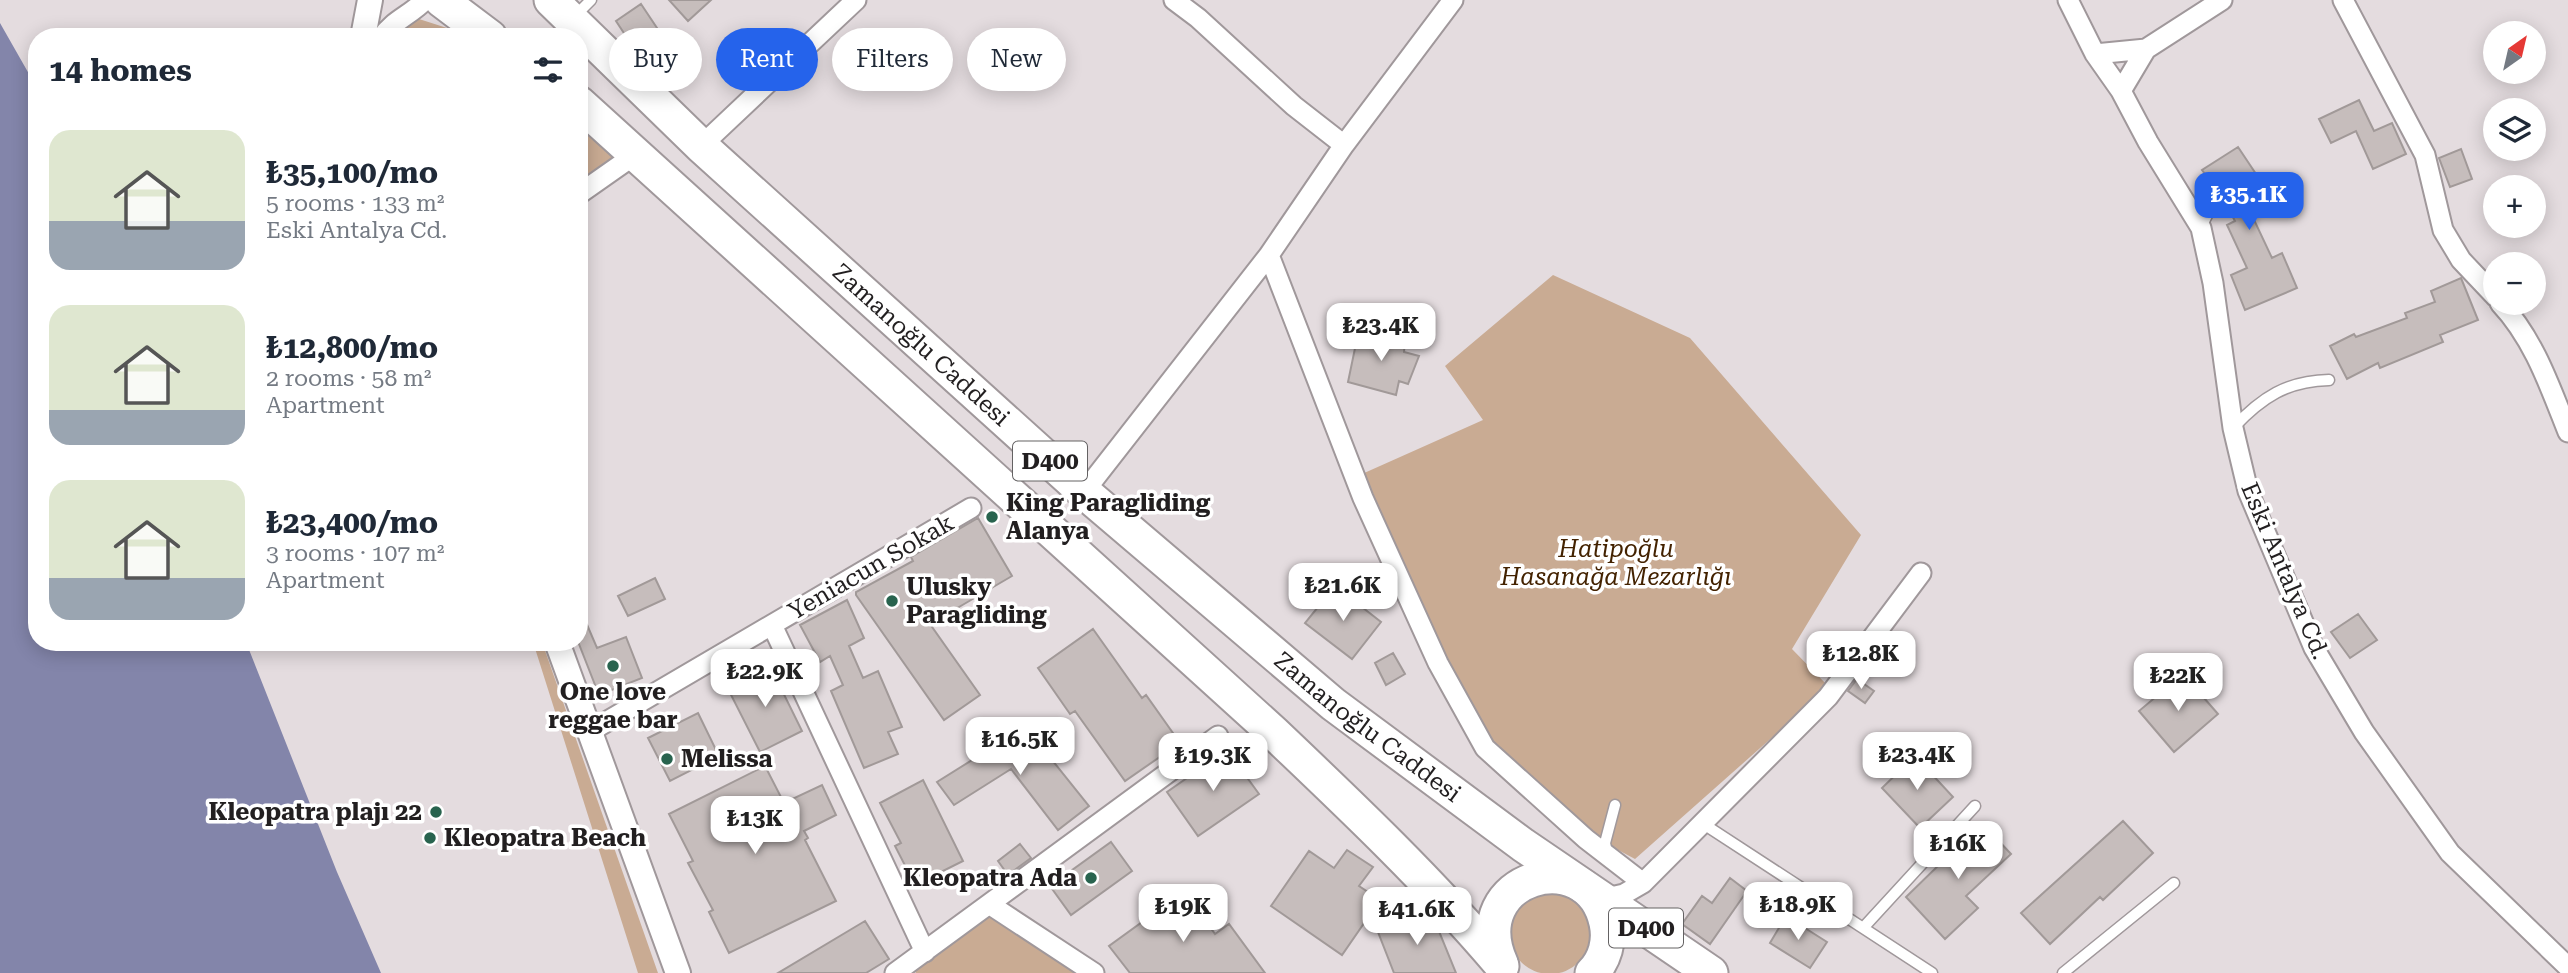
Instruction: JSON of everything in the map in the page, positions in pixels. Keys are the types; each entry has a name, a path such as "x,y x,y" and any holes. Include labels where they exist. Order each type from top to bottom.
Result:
{"highway":[{"path":"441,0 478,28"},
{"name":"Zamanoğlu Caddesi","path":"571,7 701,146 1084,492 1333,704 1523,845 1712,973"},
{"name":"D400","path":"588,111 1273,732 1362,816 1452,907 1505,969"},
{"path":"1505,969 1494,947 1493,928 1497,909 1508,894 1524,882 1542,876 1562,877 1602,899"},
{"path":"1599,961 1608,931 1604,912 1594,896 1602,899"}],"street":[{"path":"363,28 370,0"},
{"path":"388,28 390,24 415,11 425,0"},
{"path":"701,146 856,0"},
{"path":"1174,0 1198,18 1294,106 1344,145"},
{"path":"1084,492 1269,255 1344,145 1453,0"},
{"name":"Eski Antalya Cd.","path":"2068,0 2095,54 2121,91 2148,142 2201,228 2213,284 2233,428 2248,491 2314,648 2364,732 2450,853 2568,967"},
{"path":"2121,91 2146,49 2222,0"},
{"path":"2343,0 2425,155 2443,230 2461,260 2483,283"},
{"path":"2095,54 2146,49"},
{"path":"588,188 636,154"},
{"path":"1269,255 1363,498 1438,663 1485,748 1586,839 1643,883"},
{"path":"2512,315 2542,367 2568,432"},
{"name":"Yeniacun Sokak","path":"589,732 971,508"},
{"path":"1602,899 1624,894 1643,883 1828,697 1922,573"},
{"path":"772,625 925,952"},
{"path":"560,651 678,973"},
{"path":"895,973 1218,736"},
{"path":"1602,899 1643,883"},
{"path":"1599,961 1602,899"},
{"path":"989,904 1094,973"}],"lane":[{"path":"2201,228 2216,200"},
{"path":"2233,428 2254,406 2280,390 2308,380 2329,380"},
{"path":"1607,853 1605,843 1615,805"},
{"path":"1863,928 1975,806"},
{"path":"1702,823 1933,973"},
{"path":"2063,973 2174,883"}],"green space":[{"path":"419,19 447,28 400,28"},
{"path":"588,131 623,156 588,181"},
{"name":"Hatipoğlu Hasanağa Mezarlığı","path":"1553,275 1690,338 1861,535 1792,649 1829,687 1635,859 1605,843 1501,754 1474,713 1413,600 1362,474 1483,420 1445,366"},
{"path":"536,651 545,651 658,973 638,973"},
{"path":"1550,892 1566,896 1579,904 1587,917 1591,933 1587,949 1579,962 1566,970 1550,974 1534,970 1521,962 1513,949 1509,933 1513,917 1521,904 1534,896"},
{"path":"990,911 1081,973 916,973 913,968"}],"water":[{"path":"0,23 28,72 28,651 250,651 337,872 381,973 0,973"}],"building":[{"path":"669,0 711,0 688,21"},
{"path":"641,4 657,28 621,28 616,21"},
{"path":"2359,100 2374,131 2392,123 2406,154 2373,169 2356,131 2331,143 2319,119"},
{"path":"2238,147 2268,192 2247,205 2272,258 2282,253 2297,288 2245,310 2231,275 2247,268 2227,225 2235,221 2221,195 2202,170"},
{"path":"2461,149 2472,179 2450,187 2439,158"},
{"path":"2461,278 2478,320 2440,335 2443,342 2380,368 2378,363 2347,379 2330,346 2354,334 2356,337 2407,318 2405,313 2435,302 2431,291"},
{"path":"1359,329 1405,341 1404,352 1419,356 1408,384 1399,381 1396,395 1348,382"},
{"path":"978,518 1012,576 930,624 980,695 944,720 856,592 913,561 911,557"},
{"path":"655,578 665,599 628,616 618,596"},
{"path":"1335,586 1381,622 1352,659 1305,623"},
{"path":"847,600 864,638 849,646 863,678 878,671 902,727 888,732 898,754 864,768 831,691 843,685 830,656 820,662 800,625"},
{"path":"2358,614 2377,640 2350,658 2331,632"},
{"name":"One love reggae bar","path":"588,627 597,648 626,637 642,678 599,695 582,651 588,651"},
{"path":"1093,629 1142,698 1146,695 1180,743 1125,781 1075,711 1070,714 1038,668"},
{"path":"1393,653 1405,674 1386,685 1375,663"},
{"path":"770,666 802,731 760,752 727,687"},
{"path":"2183,674 2218,714 2174,752 2139,711"},
{"path":"1857,679 1874,691 1865,703 1848,691"},
{"path":"698,713 719,756 670,781 648,738"},
{"path":"1028,725 1044,750 1089,806 1058,830 1011,769 954,805 937,782"},
{"path":"1227,750 1259,794 1198,836 1167,792"},
{"path":"1915,756 1953,797 1920,828 1882,788"},
{"path":"765,766 784,803 822,785 836,815 804,831 808,838 805,840 836,901 729,953 709,912 713,910 688,863 693,861 669,814"},
{"path":"923,780 963,861 915,885 895,846 901,843 880,803"},
{"path":"2123,821 2153,853 2103,900 2100,897 2050,944 2021,913"},
{"path":"1982,823 2011,854 1966,896 1978,908 1945,939 1906,897"},
{"name":"Kleopatra Ada","path":"1111,842 1132,871 1071,915 1050,886"},
{"path":"1020,844 1031,858 1008,875 998,861"},
{"path":"1347,850 1373,867 1359,886 1380,900 1342,955 1271,906 1309,851 1334,868"},
{"path":"1730,878 1747,891 1710,944 1682,924 1702,896 1712,903"},
{"path":"1185,891 1215,934 1229,924 1265,973 1130,973 1109,946"},
{"path":"1428,912 1434,919 1456,973 1394,973 1378,932"},
{"path":"1786,916 1827,942 1810,968 1770,943"},
{"path":"865,921 889,959 866,973 778,973"}],"place":[{"name":"King Paragliding Alanya","path":"992,517"},
{"name":"Ulusky Paragliding","path":"892,601"},
{"name":"One love reggae bar","path":"613,666"},
{"name":"Melissa","path":"667,759"},
{"name":"Kleopatra plajı 22","path":"436,812"},
{"name":"Kleopatra Beach","path":"430,838"},
{"name":"Kleopatra Ada","path":"1091,878"}]}
